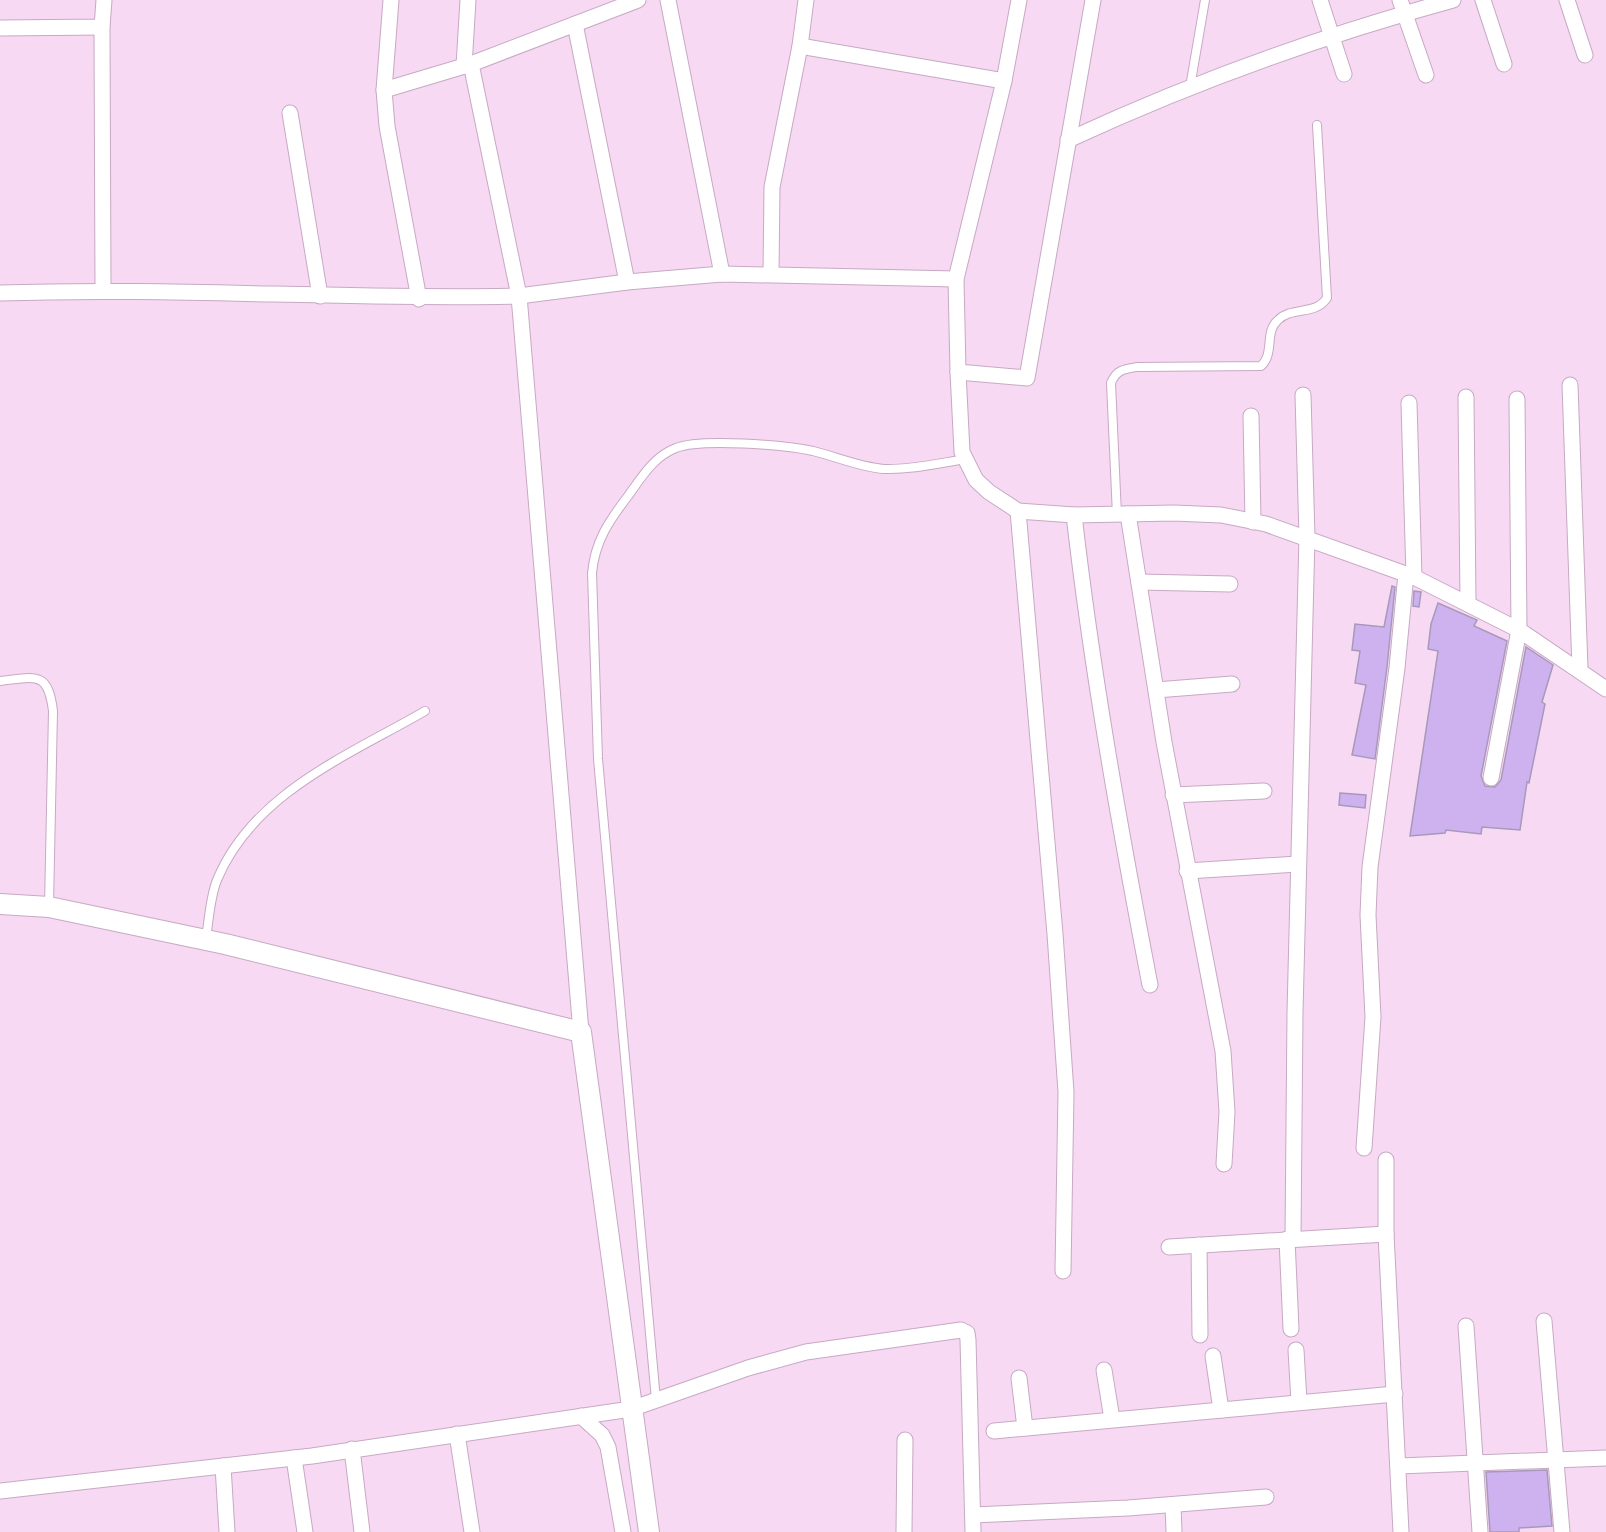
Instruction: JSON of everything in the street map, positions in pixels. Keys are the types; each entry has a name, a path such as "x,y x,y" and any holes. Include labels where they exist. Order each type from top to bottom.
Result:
{"street":[{"path":"104,0 102,27 104,289"},
{"path":"391,0 384,90 387,126 419,298"},
{"path":"468,0 467,65 519,296 581,1032 649,1532"},
{"path":"384,90 467,65 638,0"},
{"path":"668,0 722,274"},
{"path":"771,274 772,187 800,46 806,0"},
{"path":"1019,0 1004,81 956,279 962,452 976,480 1018,512 1074,515 1197,514 1253,522 1307,537 1410,575 1468,604 1519,630 1580,669 1606,689"},
{"path":"958,372 1027,378 1093,0"},
{"path":"1320,0 1344,74"},
{"path":"1068,140 1190,87 1332,36 1402,7 1453,0"},
{"path":"1483,0 1504,64"},
{"path":"1567,0 1585,55"},
{"path":"1402,7 1426,75"},
{"path":"576,24 627,282"},
{"path":"0,28 102,27"},
{"path":"800,46 1004,81"},
{"path":"290,113 320,296"},
{"path":"0,293 104,289 419,298 519,296 627,282 722,274 956,279"},
{"path":"1570,385 1580,669"},
{"path":"1291,1329 1290,1239 1307,537 1303,396"},
{"path":"1466,397 1468,604"},
{"path":"1491,778 1519,630 1517,399"},
{"path":"1364,1148 1373,1017 1368,915 1370,867 1410,575 1409,403"},
{"path":"1251,416 1253,522"},
{"path":"1018,512 1055,934 1066,1092 1063,1271"},
{"path":"1122,514 1139,582 1173,795 1223,1051 1227,1112 1224,1164"},
{"path":"1074,515 1083,596 1132,895 1150,985"},
{"path":"1139,582 1230,584"},
{"path":"1156,690 1232,684"},
{"path":"1173,795 1264,791"},
{"path":"1187,871 1298,864"},
{"path":"0,904 49,907 206,939 581,1032"},
{"path":"1386,1160 1386,1234 1400,1466 1401,1532"},
{"path":"1169,1247 1386,1234"},
{"path":"1199,1245 1200,1335"},
{"path":"1544,1321 1562,1532"},
{"path":"1466,1326 1480,1532"},
{"path":"0,1491 294,1458 631,1409 747,1368 806,1352 961,1330 966,1333 968,1340 973,1532"},
{"path":"1296,1350 1299,1402"},
{"path":"1213,1356 1221,1410"},
{"path":"1104,1370 1112,1419"},
{"path":"1019,1378 1024,1428"},
{"path":"994,1431 1395,1394"},
{"path":"581,1416 602,1435 608,1447 623,1532"},
{"path":"457,1434 472,1532"},
{"path":"904,1532 905,1440"},
{"path":"352,1449 362,1532"},
{"path":"294,1458 305,1532"},
{"path":"1400,1466 1606,1458"},
{"path":"223,1466 227,1532"},
{"path":"973,1515 1173,1505 1266,1497"},
{"path":"1173,1505 1174,1532"}],"lane":[{"path":"1190,87 1205,0"},
{"path":"1122,514 1111,383 1114,374 1123,369 1137,367 1261,366 1267,361 1275,322 1282,316 1313,310 1322,305 1327,298 1317,125"},
{"path":"656,1400 598,759 592,573 594,552 609,521 647,470 661,456 689,444 769,446 809,450 885,469 966,459"},
{"path":"0,681 29,678 43,681 51,689 53,711 49,907"},
{"path":"206,939 216,881 235,846 264,810 316,773 425,711"}],"building":[{"path":"1392,586 1395,587 1375,759 1352,755 1366,685 1355,683 1360,651 1352,650 1355,624 1384,627"},
{"path":"1414,591 1421,592 1419,607 1413,606"},
{"path":"1438,603 1477,620 1474,626 1507,641 1481,776 1485,786 1495,787 1501,780 1526,647 1553,665 1542,702 1545,704 1529,783 1527,782 1520,830 1482,827 1481,834 1446,830 1445,833 1410,836 1438,651 1428,649 1431,624"},
{"path":"1340,793 1366,795 1365,808 1339,805"},
{"path":"1547,1470 1552,1526 1519,1528 1519,1532 1490,1532 1486,1472"}]}
